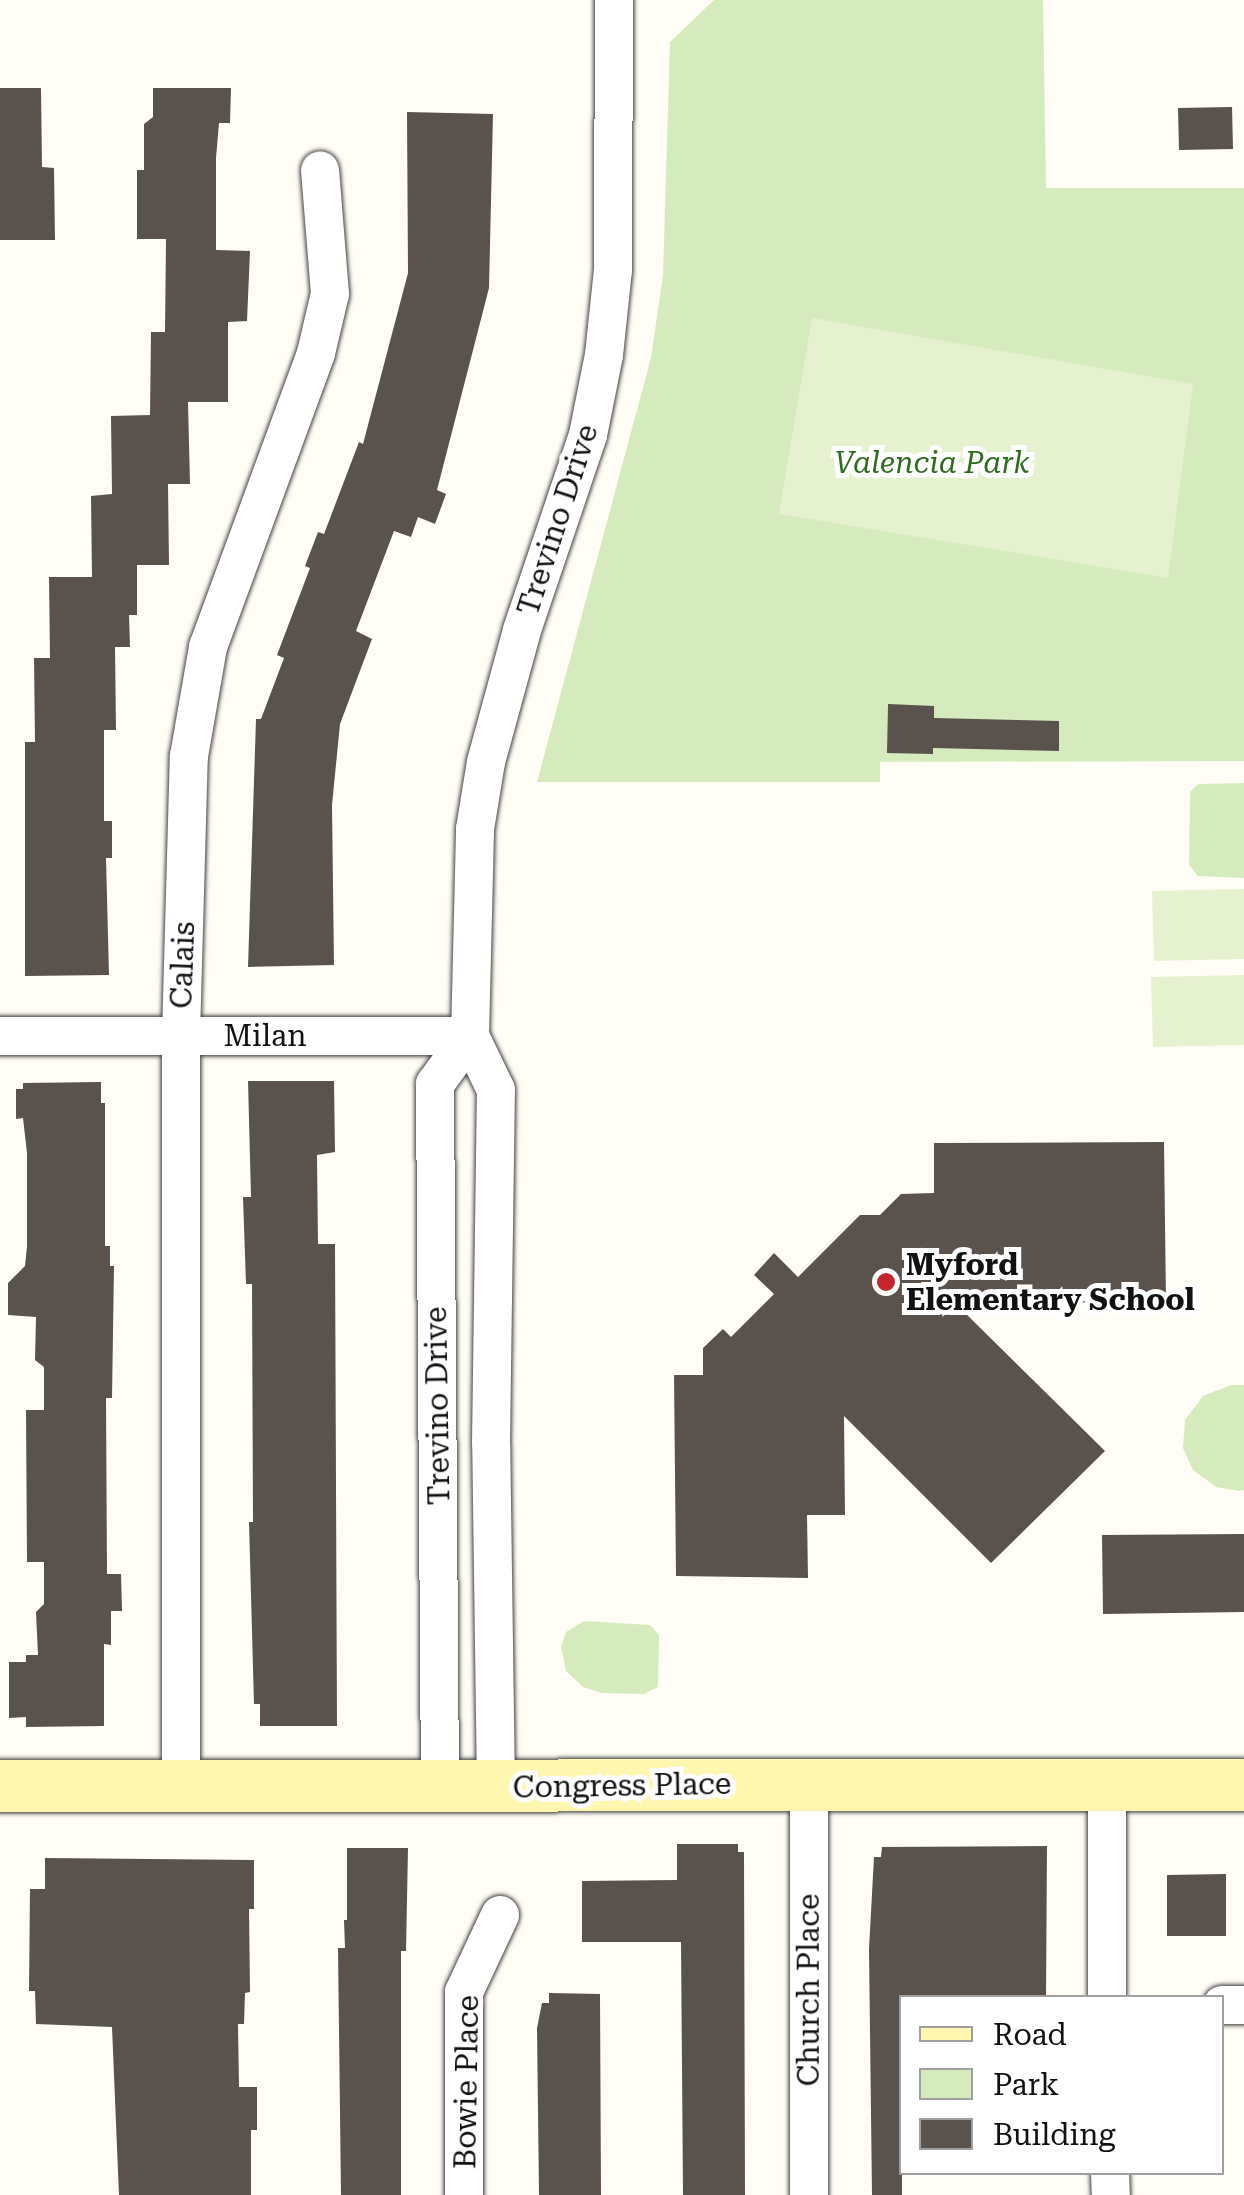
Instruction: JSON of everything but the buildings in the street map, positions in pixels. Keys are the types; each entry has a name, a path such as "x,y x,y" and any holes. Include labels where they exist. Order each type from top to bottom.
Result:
{"street":[{"name":"Trevino Drive","path":"496,1788 491,1443 496,1090 470,1036 475,828 486,762 522,630 588,436 604,356 613,270 614,0"},
{"name":"Calais","path":"181,1784 182,1036 189,756 208,647 316,353 330,294 320,170"},
{"name":"Milan","path":"0,1036 470,1036"},
{"name":"Trevino Drive","path":"440,1787 435,1084 470,1036"},
{"path":"1106,1995 1107,1783"},
{"name":"Church Place","path":"808,1784 809,2195"},
{"name":"Congress Place","path":"0,1786 1244,1785"},
{"name":"Bowie Place","path":"464,2195 464,1992 500,1915"}],"green space":[{"name":"Valencia Park","path":"714,0 1043,0 1046,188 1244,188 1244,761 880,762 880,782 537,782 651,358 663,275 670,42"},
{"path":"812,318 1193,384 1168,578 779,514"},
{"path":"1244,783 1244,878 1198,876 1189,865 1190,792 1198,784"},
{"path":"1244,889 1244,959 1154,961 1152,891"},
{"path":"1244,975 1244,1045 1153,1047 1151,977"},
{"path":"1231,1385 1244,1385 1244,1490 1239,1491 1216,1487 1193,1470 1183,1448 1185,1420 1203,1396"},
{"path":"584,1621 650,1625 659,1635 658,1687 644,1694 602,1693 583,1687 566,1671 561,1647 566,1632"}],"place":[{"name":"Myford Elementary School","path":"886,1282"}]}
